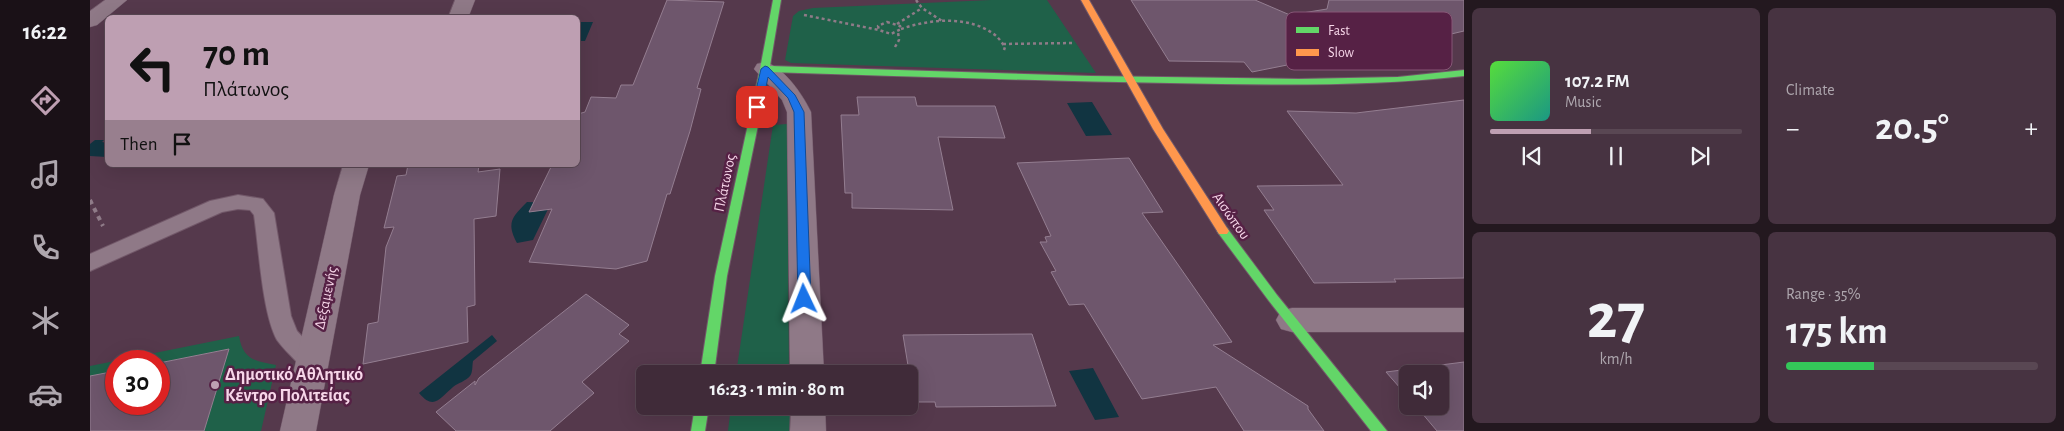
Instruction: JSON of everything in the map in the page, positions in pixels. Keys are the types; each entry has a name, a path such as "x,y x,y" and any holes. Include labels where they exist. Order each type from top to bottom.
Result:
{"street":[{"path":"90,21 117,0"},
{"path":"459,15 466,0"},
{"name":"Αισώπου","path":"1085,0 1128,80 1199,196 1240,254 1380,431"},
{"name":"Πλάτωνος","path":"708,365 721,276 765,69 776,2"},
{"path":"765,69 1128,80 1395,81 1464,73"},
{"path":"765,69 792,97 799,112 807,365"},
{"name":"Δεξαμενής","path":"298,431 355,167"},
{"path":"1292,320 1464,320"},
{"path":"698,431 701,415"},
{"path":"808,415 808,431"}],"lane":[{"path":"90,263 217,206 238,202 256,204 264,213 280,316 287,336 312,363"}],"path":[{"path":"916,0 922,8 943,22"},
{"path":"776,2 806,16 891,34 923,22 974,25 997,36 1005,47 1003,55 974,75"},
{"path":"897,24 922,8"},
{"path":"879,30 878,26 881,23 888,22 897,24 901,29"},
{"path":"1002,44 1108,42"}],"green space":[{"path":"991,0 1047,0 1096,73 791,63 785,60 793,16 799,11 813,8"},
{"path":"787,124 789,365 737,365 773,125"},
{"name":"Δημοτικό Αθλητικό Κέντρο Πολιτείας","path":"239,336 247,355 256,360 276,365 261,431 90,431 90,366 105,363 105,415 170,415 169,350"},
{"path":"730,415 790,415 790,431 728,431"}],"water":[{"path":"580,22 593,22 585,41 580,41"},
{"path":"1092,102 1112,135 1086,136 1067,103"},
{"path":"95,140 104,140 102,142 105,143 105,157 90,156 90,144"},
{"path":"527,202 551,203 533,240 517,243 511,225 514,216"},
{"path":"492,335 497,341 473,361 472,373 468,378 453,387 437,401 429,401 419,393"},
{"path":"1093,368 1119,417 1095,420 1069,371"}],"building":[{"path":"667,0 724,2 697,88 701,89 690,131 670,194 667,194 647,261 616,269 529,262 552,209 529,212 551,167 580,167 580,113 585,112 591,97 616,98 621,85 633,85"},
{"path":"1131,0 1255,0 1286,13 1286,65 1252,72 1244,62 1169,61"},
{"path":"1329,0 1464,0 1464,31 1452,34 1452,12 1308,12 1327,9"},
{"path":"857,97 915,97 917,106 995,106 1005,138 938,137 953,210 852,208 852,193 845,193 841,115 859,115"},
{"path":"1464,100 1464,278 1394,279 1396,282 1314,283 1264,210 1274,210 1257,186 1343,185 1287,111 1356,113"},
{"path":"1129,158 1163,212 1142,213 1232,342 1213,345 1308,406 1308,409 1324,431 1244,431 1216,387 1142,399 1084,304 1069,305 1051,272 1056,271 1040,242 1047,242 1045,237 1051,236 1017,163"},
{"path":"408,167 479,167 478,172 500,169 496,216 474,219 475,305 467,307 468,342 363,364 368,324 378,322 386,247 394,227 384,228 397,176 406,175"},
{"path":"586,294 629,325 619,334 629,341 582,382 594,393 550,431 456,431 436,412 475,381 475,385 479,378"},
{"path":"1032,334 1056,406 936,407 935,402 918,402 918,365 908,365 903,335"},
{"path":"229,349 204,431 90,431 90,376 105,373 105,415 170,415 170,361"},
{"path":"1464,362 1464,431 1437,431 1424,415 1449,415 1449,365 1441,365"},
{"path":"1399,370 1399,387 1386,372"}],"traffic: fast":[{"path":"708,365 721,276 765,69 777,0"},
{"path":"765,69 1091,79 1299,82 1365,81 1464,73"},
{"path":"1223,231 1273,298 1380,431"},
{"path":"698,431 701,415"}],"traffic: slow":[{"path":"1085,0 1158,129 1223,231"}],"place":[{"name":"Δημοτικό Αθλητικό Κέντρο Πολιτείας","path":"215,385"}],"route":[{"path":"757,107 765,69 792,97 799,112 804,299"}]}
